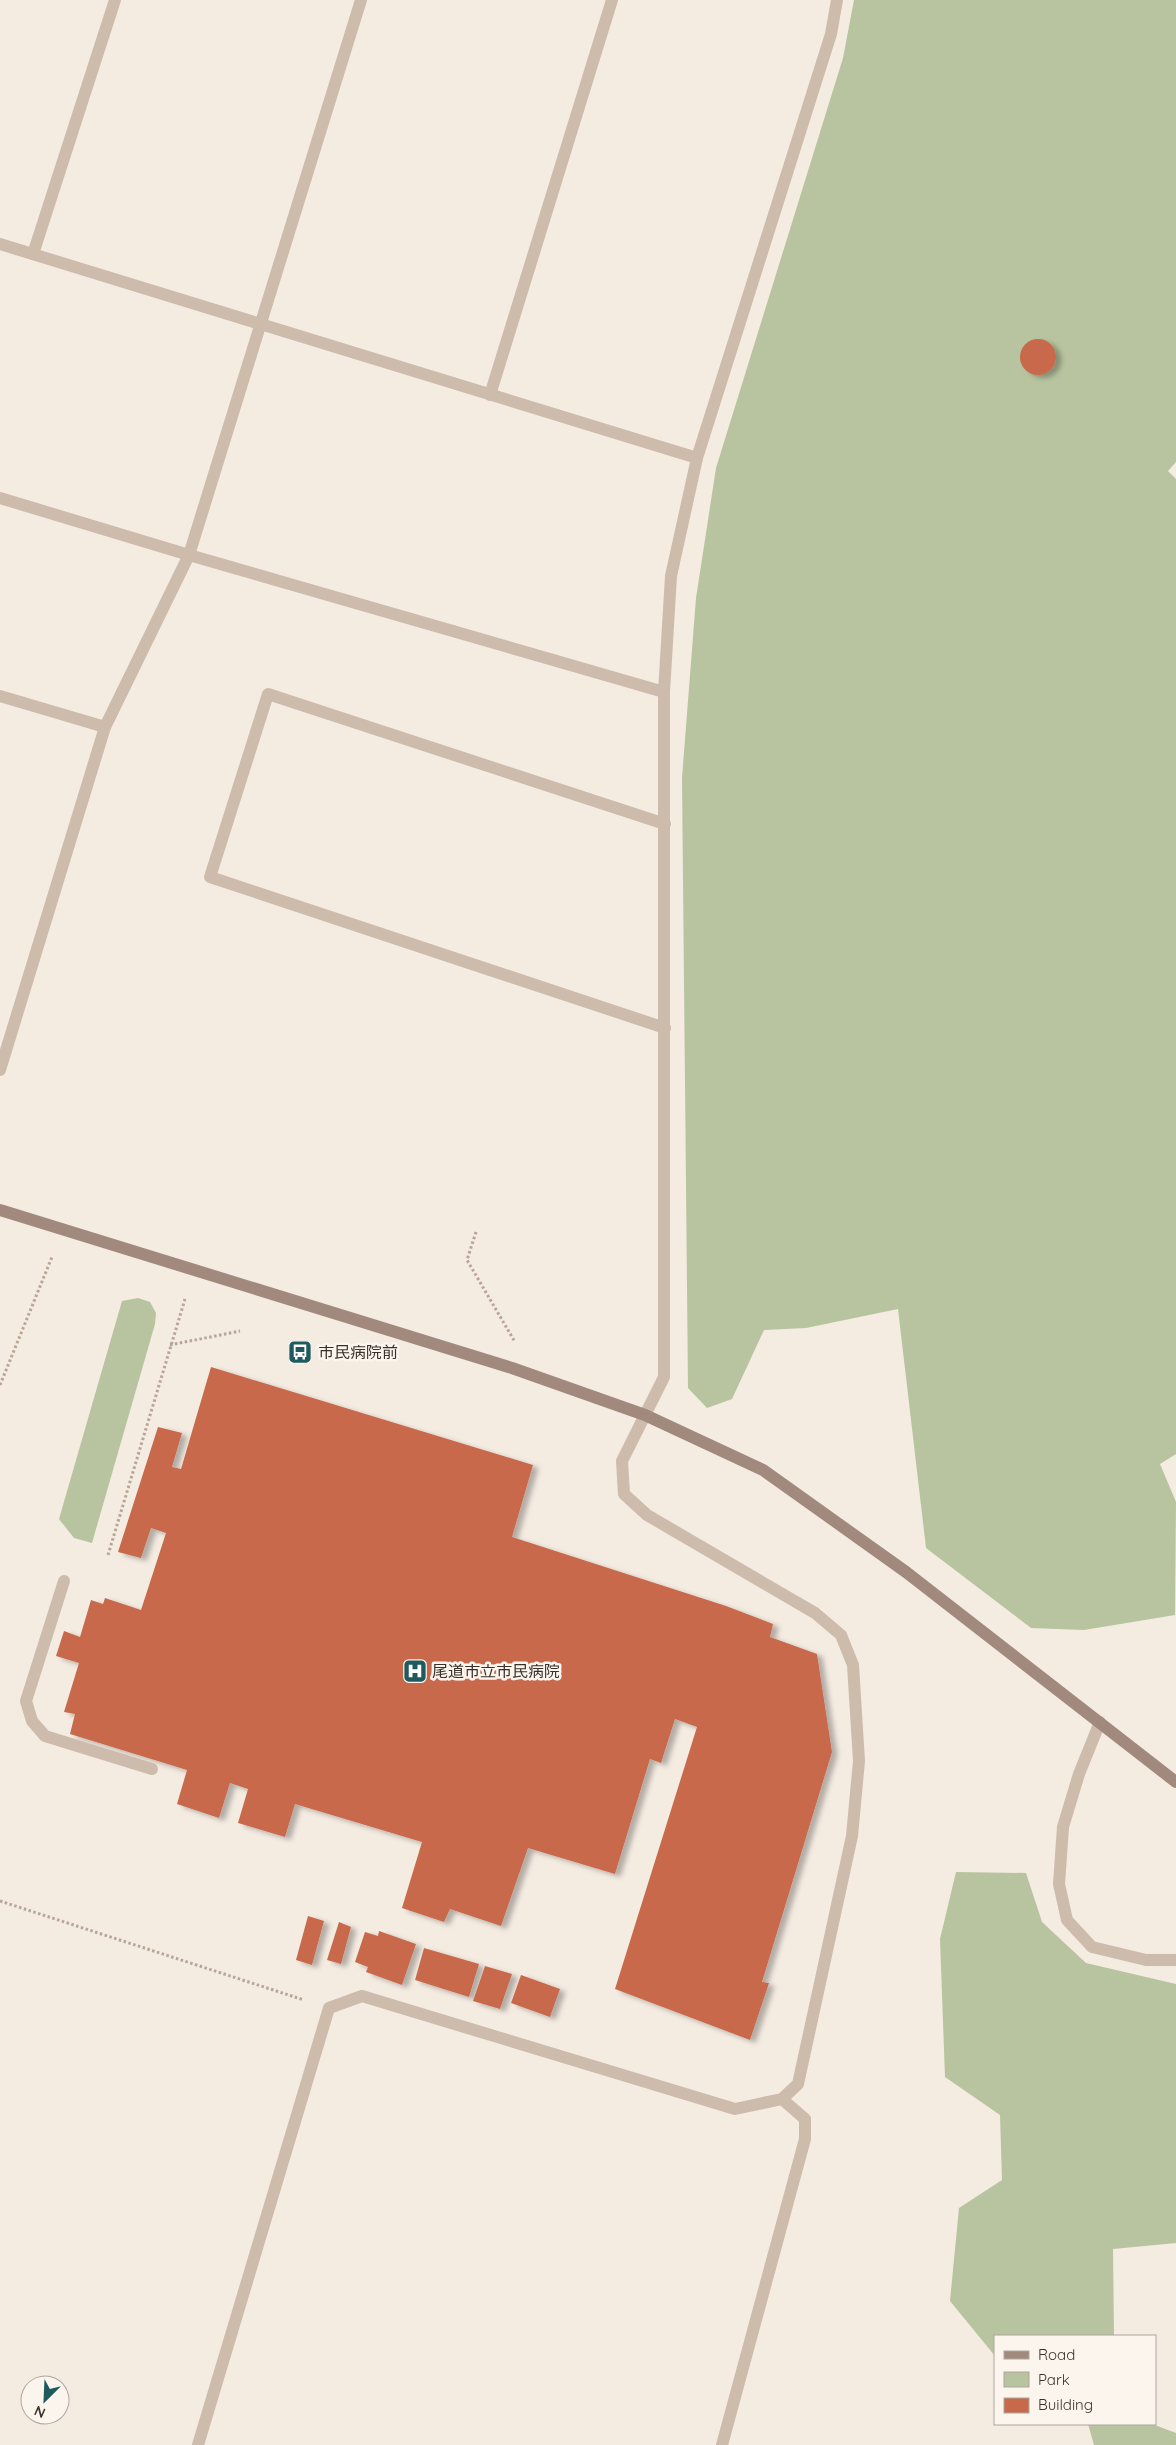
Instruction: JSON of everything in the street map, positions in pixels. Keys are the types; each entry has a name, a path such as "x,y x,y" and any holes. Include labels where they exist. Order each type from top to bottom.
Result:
{"street":[{"path":"33,254 115,0"},
{"path":"0,1070 105,727 189,555 361,0"},
{"path":"490,395 612,0"},
{"path":"198,2445 329,2008 362,1996 735,2109 782,2099 798,2084 852,1836 859,1761 853,1665 841,1635 815,1613 647,1515 624,1494 622,1461 664,1377 664,692 671,576 697,458 831,34 837,0"},
{"path":"0,244 697,458"},
{"path":"0,498 189,555 664,692"},
{"path":"664,1028 210,877 268,694 665,824"},
{"path":"0,696 105,727"},
{"path":"0,1210 512,1368 645,1415 763,1470 906,1572 1176,1782"},
{"path":"64,1581 26,1701 32,1721 45,1736 152,1769"},
{"path":"1100,1722 1079,1774 1063,1827 1059,1884 1067,1920 1092,1947 1146,1960 1176,1960"},
{"path":"722,2445 805,2140 805,2119 782,2099"}],"path":[{"path":"476,1232 467,1260 518,1348"},
{"path":"0,1385 52,1257"},
{"path":"108,1555 185,1299"},
{"path":"170,1345 240,1331"},
{"path":"0,1901 329,2008"}],"green space":[{"path":"854,0 1176,0 1176,462 1168,471 1176,479 1176,1454 1160,1464 1176,1502 1175,1615 1084,1630 1031,1628 926,1548 898,1309 806,1328 764,1330 732,1399 707,1408 688,1388 682,778 696,598 716,468 843,58"},
{"path":"138,1298 150,1302 156,1313 155,1324 92,1543 74,1538 59,1519 122,1301"},
{"path":"956,1872 1026,1873 1042,1922 1086,1963 1176,1984 1176,2243 1113,2249 1114,2335 994,2335 994,2355 950,2301 959,2208 1002,2180 1000,2115 945,2077 940,1939"},
{"path":"1088,2425 1155,2425 1176,2433 1176,2445 1094,2445"}],"building":[{"path":"1038,339 1045,340 1051,344 1055,350 1055,364 1051,370 1045,374 1038,375 1031,374 1025,370 1021,364 1020,357 1021,350 1025,344 1031,340"},
{"path":"211,1367 533,1465 512,1537 726,1606 773,1624 770,1637 817,1654 832,1752 762,1982 769,1983 750,2040 615,1989 697,1727 675,1719 661,1763 650,1759 615,1874 528,1848 501,1926 450,1909 444,1922 402,1908 422,1842 295,1804 285,1837 238,1823 248,1789 230,1783 219,1818 177,1804 187,1770 70,1734 75,1714 64,1712 79,1663 56,1656 64,1631 80,1637 91,1600 103,1604 105,1598 141,1610 166,1533 151,1528 141,1558 118,1552 158,1427 182,1433 172,1467 181,1469"},
{"path":"308,1916 324,1921 312,1965 296,1960"},
{"path":"339,1922 351,1927 341,1964 327,1960"},
{"path":"379,1931 416,1944 402,1985 366,1972 368,1967 355,1962 365,1932 378,1936"},
{"path":"424,1948 479,1964 469,1997 415,1980"},
{"path":"485,1966 512,1974 500,2009 473,2001"},
{"path":"521,1975 560,1989 550,2017 511,2003"}],"place":[{"name":"市民病院前","path":"300,1352"},
{"name":"尾道市立市民病院","path":"415,1671"}]}
